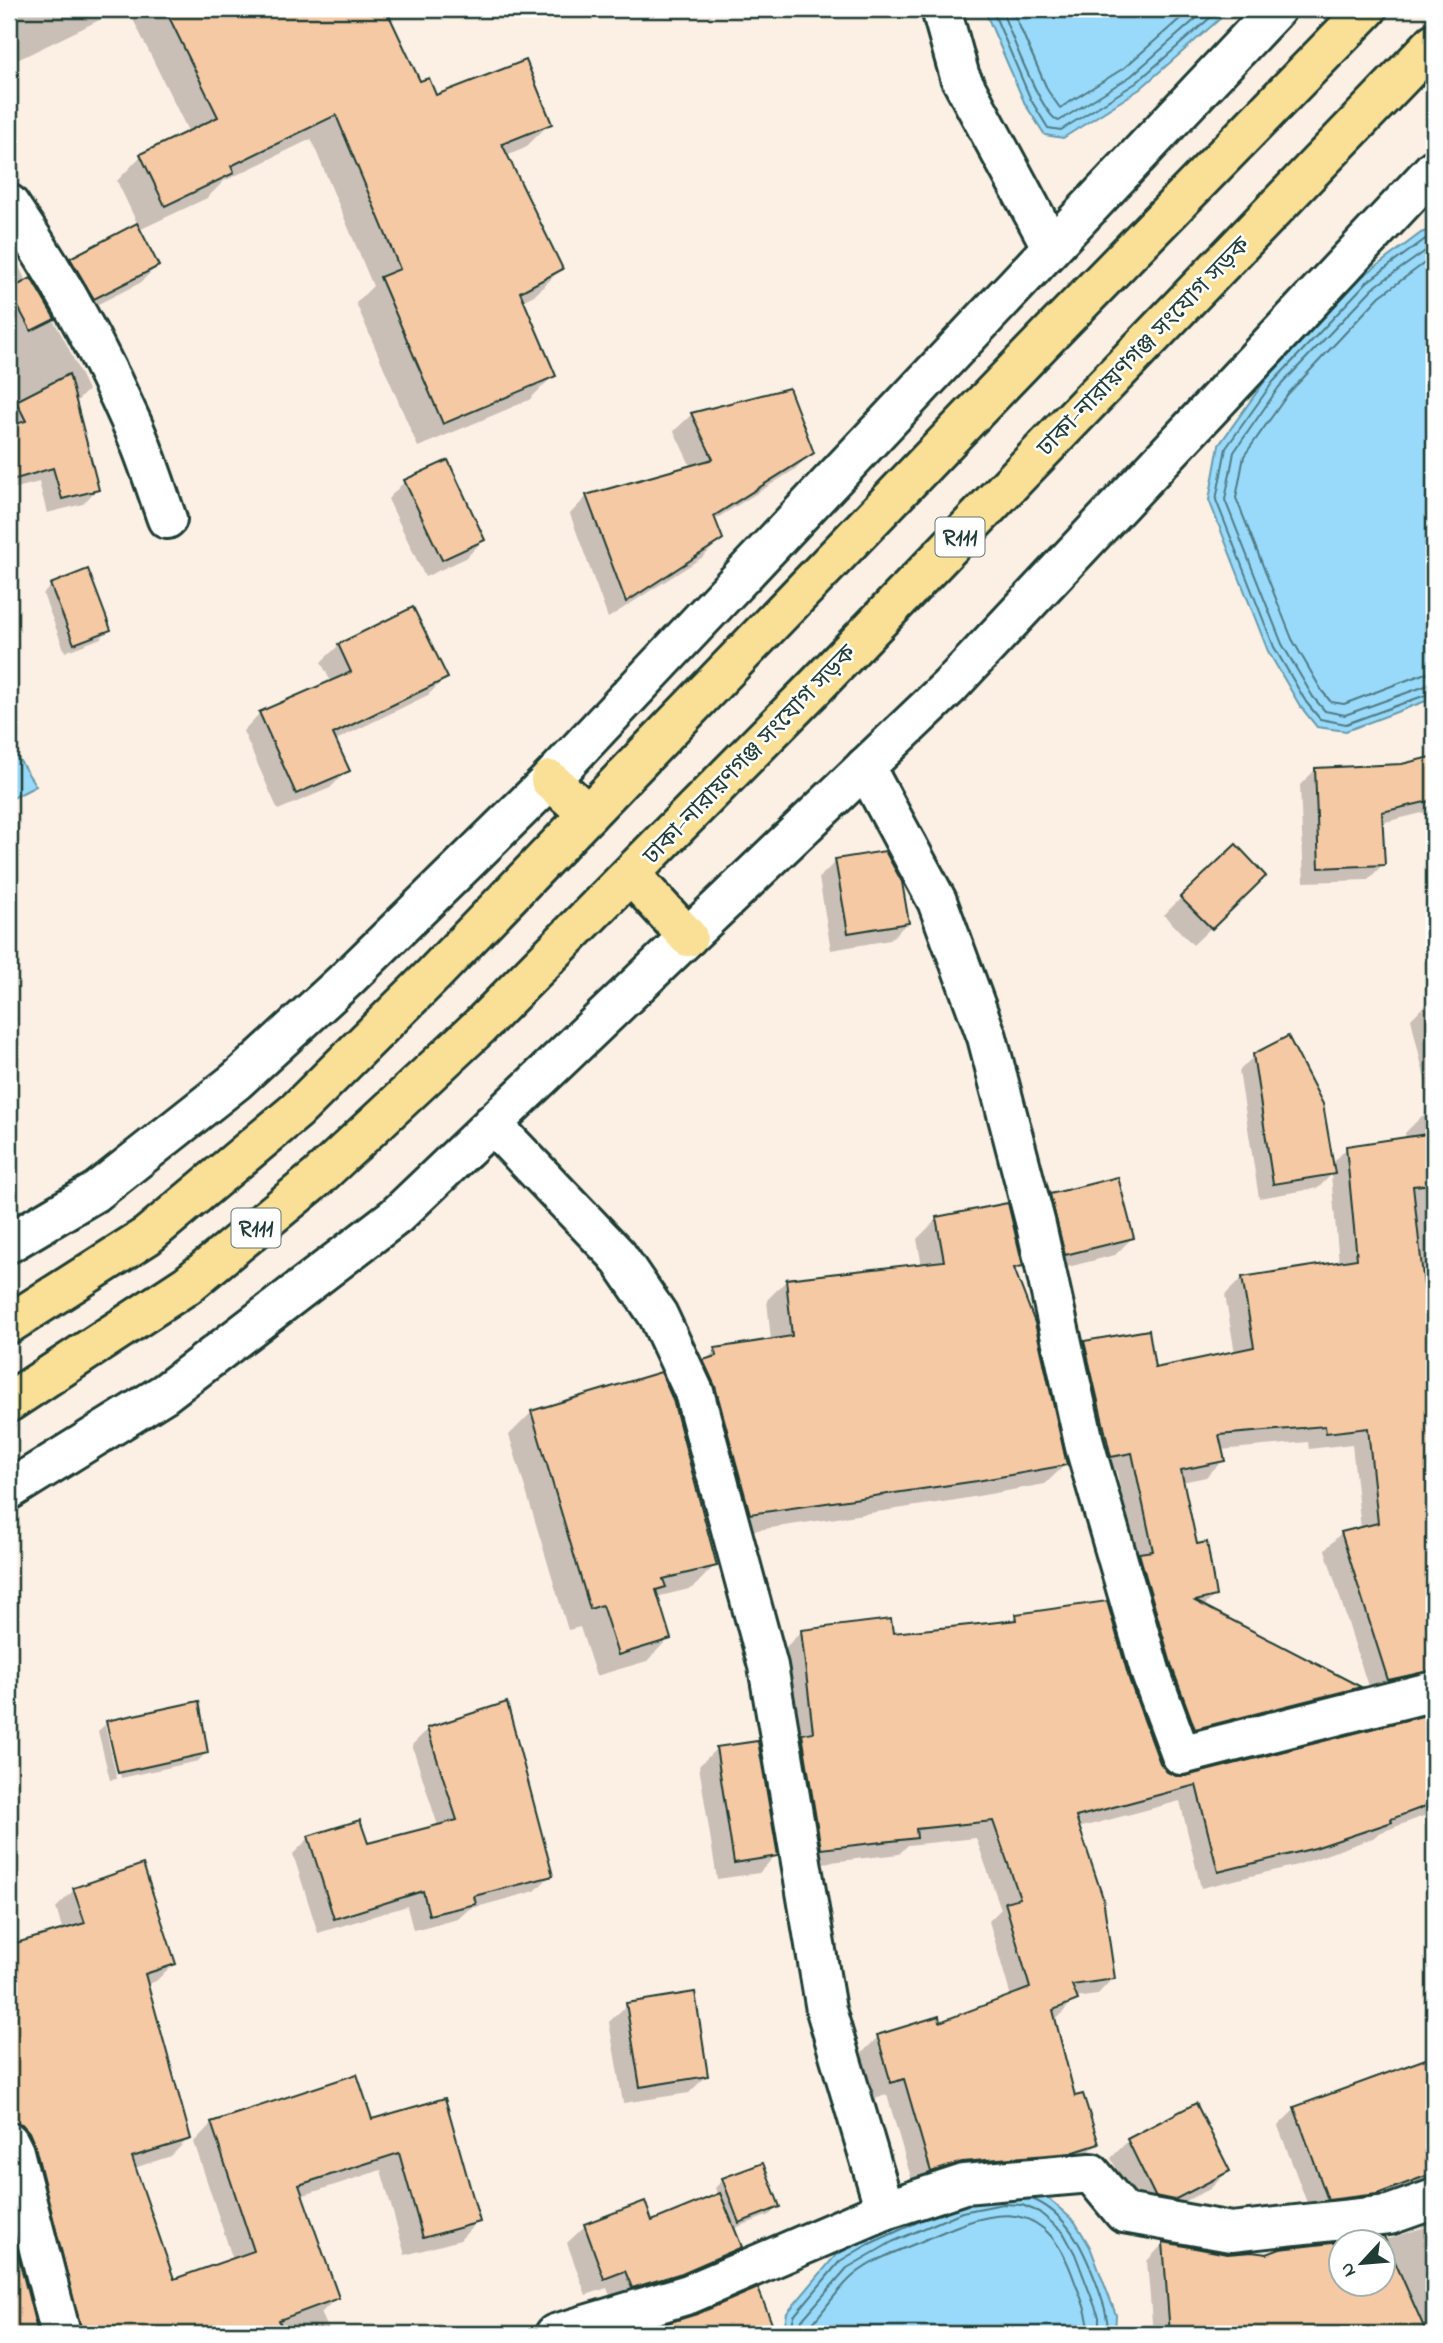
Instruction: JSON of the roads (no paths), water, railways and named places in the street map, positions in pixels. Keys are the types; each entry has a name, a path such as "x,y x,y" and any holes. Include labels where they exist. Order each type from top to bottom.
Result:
{"main road":[{"name":"R111","path":"9,1324 146,1236 296,1111 434,974 1061,322 1367,9"},
{"name":"ঢাকা-নারায়ণগঞ্জ সংযোগ সড়ক","path":"9,1402 187,1285 317,1178 480,1026 836,665 1434,43"},
{"path":"550,780 588,814"},
{"path":"631,875 688,937"}],"street":[{"path":"941,9 960,77 1051,246"},
{"path":"9,1243 97,1191 236,1081 349,977 550,780 1276,9"},
{"path":"9,1490 165,1392 396,1216 949,687 1434,169"},
{"path":"9,204 44,254 92,343 133,425 167,519"},
{"path":"865,767 937,901 987,1037 1036,1225 1085,1447 1150,1674 1181,1755 1434,1691"},
{"path":"492,1124 617,1255 658,1315 694,1392 768,1666 826,2010 885,2210"},
{"path":"9,2142 14,2152 61,2334"},
{"path":"555,2334 689,2294 885,2210 964,2184 1091,2174 1124,2213 1231,2232 1389,2215 1434,2199"}],"water":[{"path":"984,9 1231,9 1140,89 1063,138 1045,135 1025,104"},
{"path":"1434,228 1434,698 1346,731 1317,727 1300,706 1268,651 1209,500 1219,445 1267,378 1363,276 1421,233"},
{"path":"9,744 36,786 9,800"},
{"path":"1026,2189 1048,2198 1075,2222 1090,2247 1116,2315 1115,2334 783,2334 787,2313 835,2256 864,2239 957,2197"}]}
